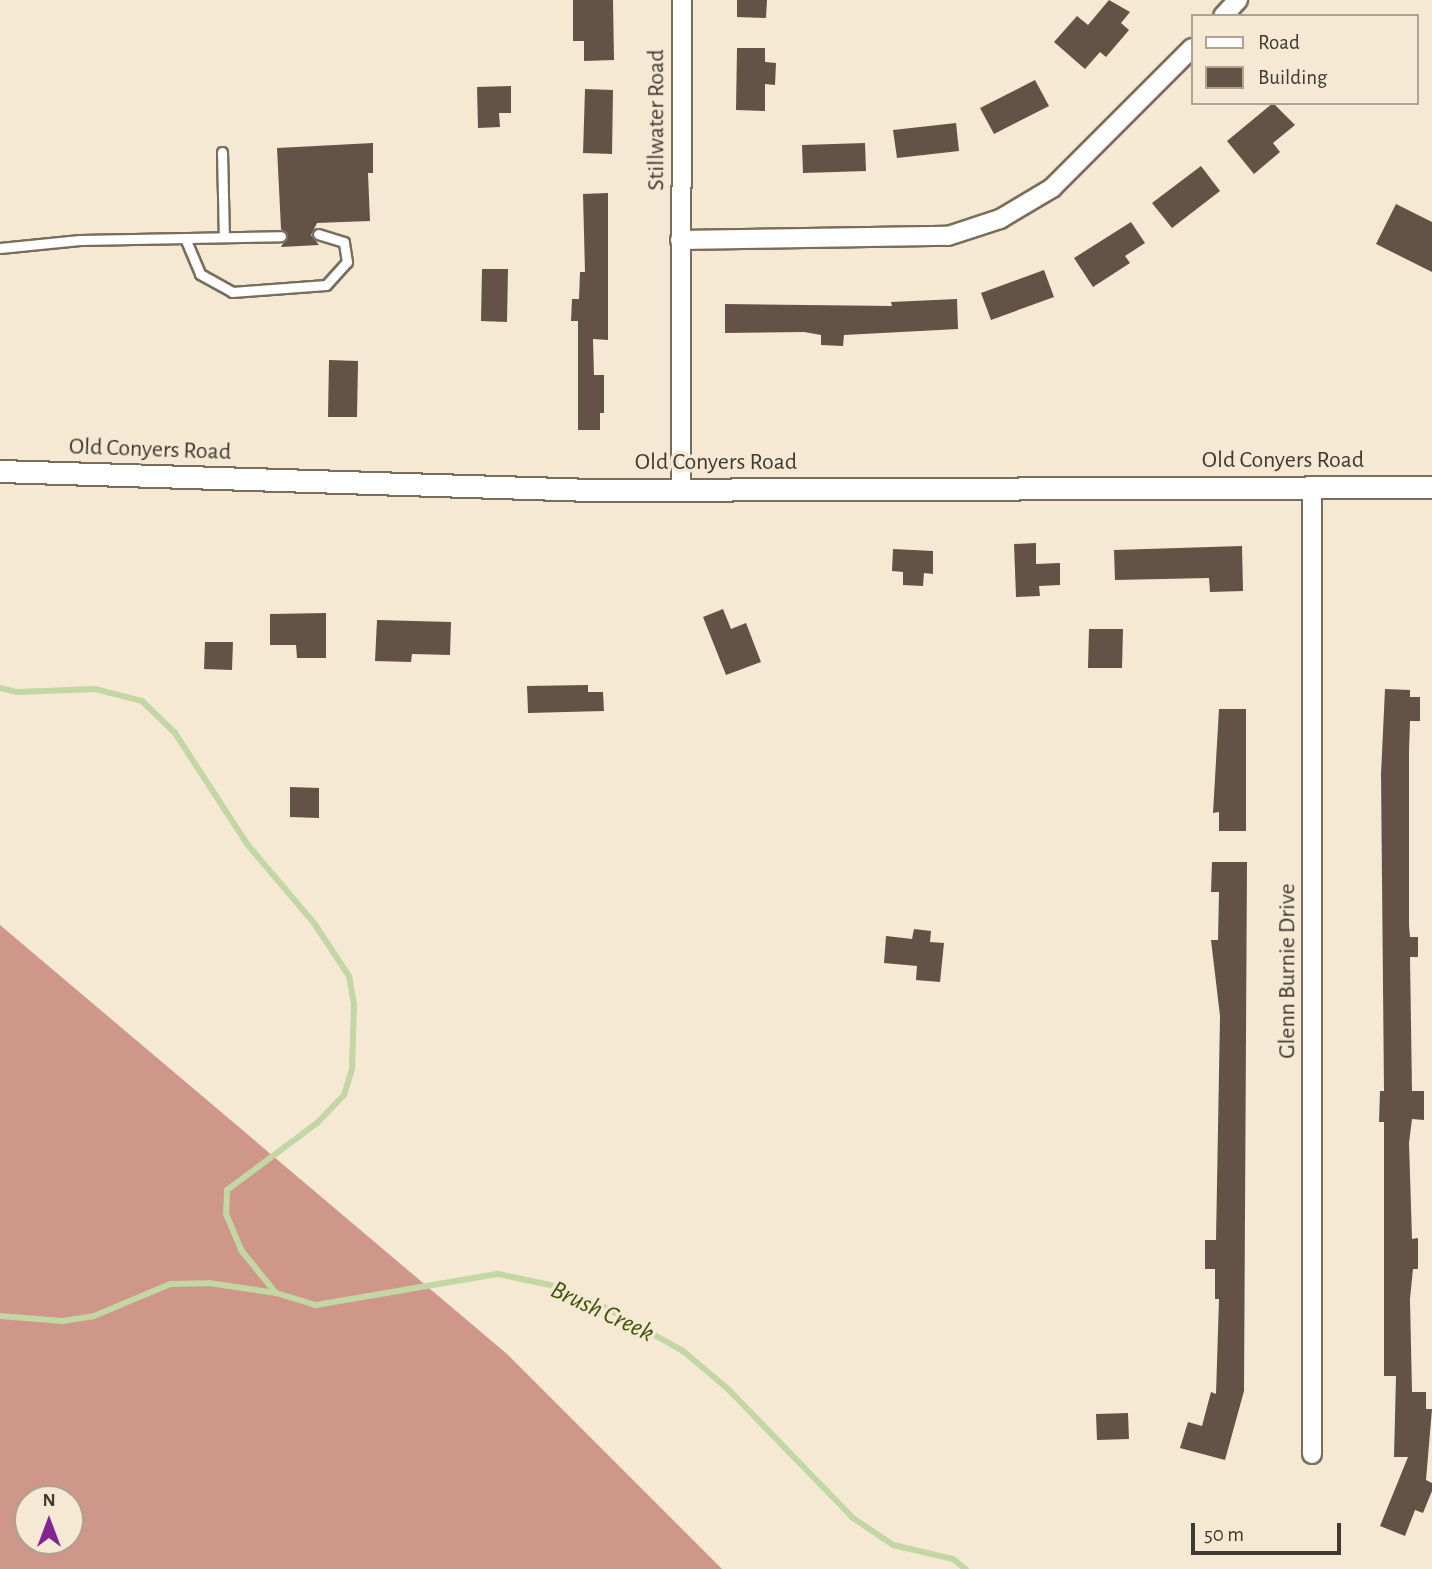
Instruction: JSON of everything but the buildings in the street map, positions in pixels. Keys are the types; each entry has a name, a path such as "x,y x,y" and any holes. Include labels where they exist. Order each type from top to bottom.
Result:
{"street":[{"name":"Stillwater Road","path":"681,489 682,0"},
{"path":"1225,14 1238,0"},
{"path":"680,240 948,236 1000,219 1052,188 1190,50"},
{"name":"Old Conyers Road","path":"0,471 590,490 1432,486"},
{"name":"Glenn Burnie Drive","path":"1312,487 1312,1454"}],"lane":[{"path":"222,152 224,237"},
{"path":"185,238 200,274 232,292 326,285 347,262 344,242 318,234"},
{"path":"0,247 80,240 281,236"}],"shaded area":[{"path":"0,925 507,1354 722,1569 0,1569"}],"waterway":[{"path":"0,688 18,692 95,689 142,701 175,733 247,844 314,923 349,976 354,1005 352,1069 344,1095 317,1123 227,1190 226,1214 241,1250 276,1293"},
{"name":"Brush Creek","path":"0,1316 63,1321 94,1316 170,1284 209,1283 276,1293 316,1305 498,1274 555,1286 606,1308 683,1351 728,1389 853,1518 893,1545 953,1559 966,1569"}]}
